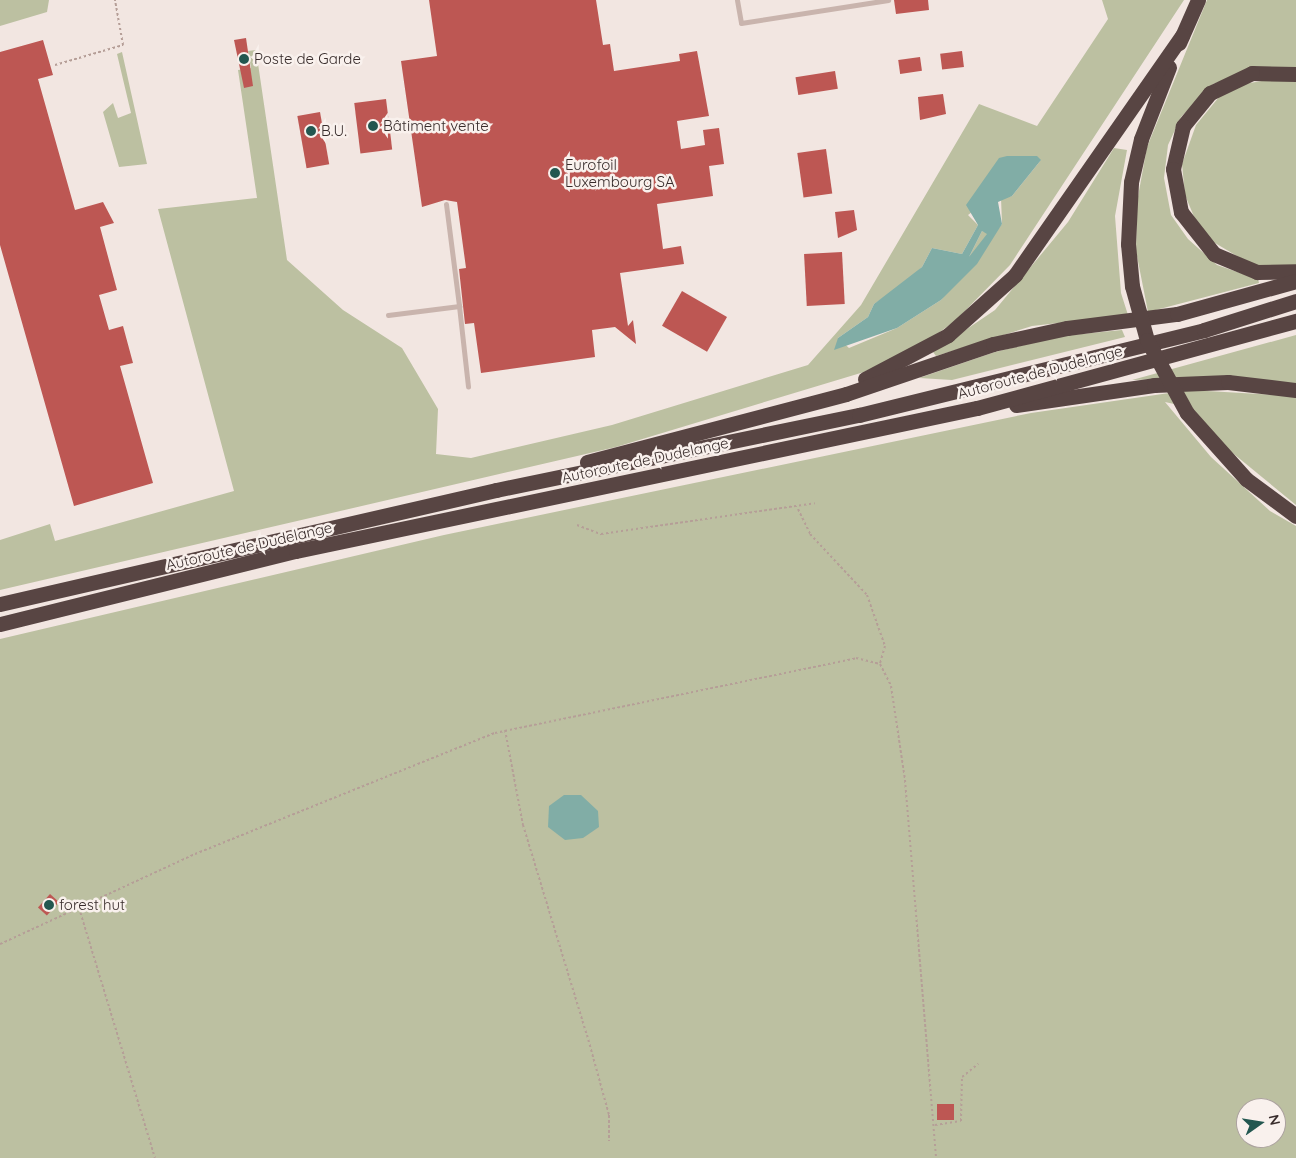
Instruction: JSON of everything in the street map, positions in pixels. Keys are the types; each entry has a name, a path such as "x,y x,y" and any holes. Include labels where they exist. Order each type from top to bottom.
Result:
{"highway":[{"path":"1198,0 1149,116 1131,182 1128,244 1132,286 1147,340 1187,413 1246,479 1296,516"},
{"path":"788,408 913,356 982,308 1015,275 1060,215 1182,36"},
{"path":"1296,74 1252,73 1210,94 1183,126 1172,169 1182,212 1214,254 1257,272 1296,271"},
{"path":"496,490 788,408 846,394 993,344 1067,328 1177,314 1296,281"},
{"name":"Autoroute de Dudelange","path":"0,604 496,490 859,415 1204,330 1296,301"},
{"name":"Autoroute de Dudelange","path":"0,624 296,551 977,408 1296,321"},
{"path":"977,408 1154,385 1228,382 1296,390"}],"lane":[{"path":"738,0 741,23 888,0"},
{"path":"446,204 468,386"},
{"path":"388,315 459,306"}],"path":[{"path":"55,65 123,45 115,0"},
{"path":"577,524 601,534 787,506 798,509 815,504"},
{"path":"798,509 810,534 867,596 885,646 880,664 891,686 905,780 935,1125 936,1158"},
{"path":"0,944 195,854 505,730 856,658 880,664"},
{"path":"505,730 523,825 587,1035 609,1115 610,1141"},
{"path":"79,908 155,1158"},
{"path":"935,1125 961,1122 962,1077 978,1064"}],"green space":[{"path":"0,0 49,0 47,12 0,26"},
{"path":"1102,0 1184,0 1010,265 955,321 926,342 864,372 616,447 0,590 0,540 50,524 55,541 234,491 158,209 257,198 238,70 251,68 248,51 256,50 287,260 343,310 402,348 438,409 436,454 471,458 612,425 808,365 861,305 979,104 1037,126 1108,19","holes":["1041,160 1012,196 1001,198 1002,224 941,300 897,328 849,348 838,338 868,317 874,304 905,283 922,267 932,248 962,254 978,225 968,215"]},
{"path":"1207,0 1296,0 1296,67 1261,67 1213,84 1181,117 1168,145 1164,178 1171,215 1188,239 1217,265 1258,279 1259,283 1148,312 1136,251 1137,202 1147,147"},
{"path":"122,52 147,164 119,167 103,112 113,103 118,118 131,113 117,54"},
{"path":"1279,78 1296,82 1296,265 1252,265 1210,240 1195,219 1185,195 1182,164 1196,125 1219,97 1244,84"},
{"path":"1114,148 1127,150 1115,216 1121,293 1128,315 1032,326 936,356 933,352 995,310 1068,222"},
{"path":"982,231 988,233 973,258 969,257"},
{"path":"1122,330 1125,337 952,380 919,378 995,352 1061,336"},
{"path":"1296,335 1296,384 1226,377 1132,380"},
{"path":"1190,390 1296,396 1296,505 1229,450 1192,408 1165,402 1211,457 1270,511 1296,526 1296,1158 0,1158 0,639 444,535 1031,413"}],"water":[{"path":"1007,156 1037,156 1041,160 1012,196 998,202 1002,224 977,264 941,300 897,328 834,350 838,338 868,317 874,304 922,267 932,248 962,254 978,225 966,205 999,158","holes":["982,231 987,234 969,257"]},
{"path":"564,795 581,795 598,811 599,827 583,838 565,840 548,827 549,806"}],"building":[{"name":"Eurofoil Luxembourg SA","path":"429,0 596,0 603,45 610,44 614,71 680,61 679,54 697,51 709,116 677,121 681,149 705,145 703,130 719,128 724,164 709,166 713,196 657,204 663,249 681,246 684,264 620,273 628,326 633,320 636,344 615,327 592,330 595,357 481,373 474,323 465,324 459,269 466,268 457,202 445,200 422,207 401,61 437,56"},
{"path":"894,0 928,0 929,10 896,14"},
{"name":"Poste de Garde","path":"246,38 253,86 244,88 234,40"},
{"path":"43,40 53,75 38,79 75,210 103,202 114,223 100,227 117,290 99,295 109,330 123,326 133,363 120,366 153,483 74,506 0,245 0,52"},
{"path":"962,51 964,67 942,70 940,54"},
{"path":"920,57 922,71 900,74 898,60"},
{"path":"835,71 838,89 798,95 795,77"},
{"path":"943,94 946,114 920,120 918,97"},
{"name":"Bâtiment vente","path":"386,99 392,150 360,154 354,103"},
{"name":"B.U.","path":"320,112 329,164 307,168 297,116"},
{"path":"826,149 832,194 804,198 797,153"},
{"path":"854,210 857,230 838,238 835,212"},
{"path":"842,252 845,304 807,306 804,254"},
{"path":"682,291 727,317 707,352 662,326"},
{"name":"forest hut","path":"50,894 59,902 47,915 38,907"},
{"path":"937,1104 954,1104 954,1120 937,1120"}],"place":[{"name":"Poste de Garde","path":"244,59"},
{"name":"Bâtiment vente","path":"373,126"},
{"name":"B.U.","path":"311,131"},
{"name":"Eurofoil Luxembourg SA","path":"555,173"},
{"name":"forest hut","path":"49,905"}]}
